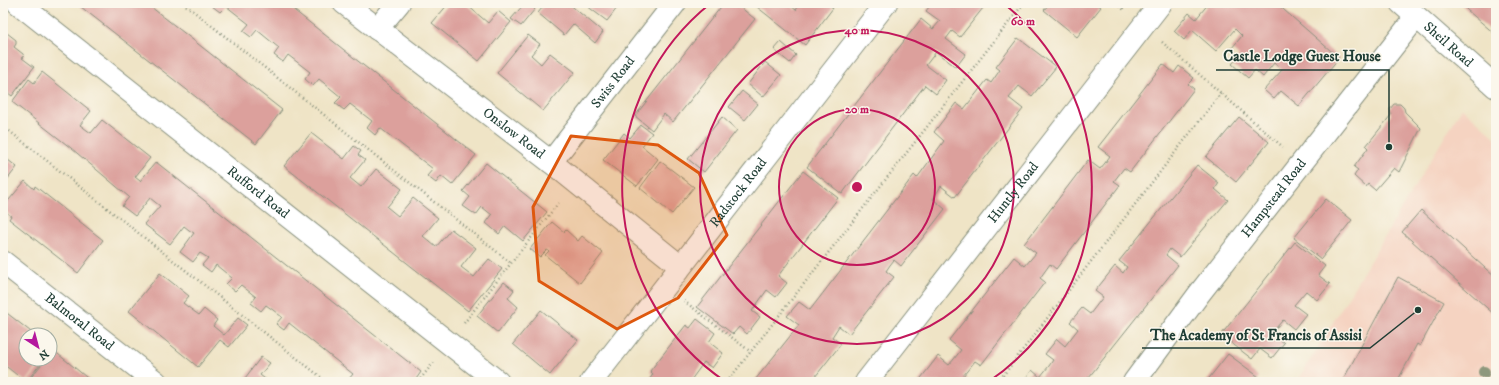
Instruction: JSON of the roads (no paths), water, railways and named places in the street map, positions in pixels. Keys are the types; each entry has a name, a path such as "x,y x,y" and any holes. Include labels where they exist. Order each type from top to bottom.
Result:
{"street":[{"name":"Rufford Road","path":"18,3 498,382"},
{"name":"Onslow Road","path":"344,3 377,30 551,162 680,266"},
{"path":"377,30 399,3"},
{"name":"Swiss Road","path":"551,162 675,3"},
{"name":"Radstock Road","path":"591,382 886,3"},
{"name":"Huntly Road","path":"866,382 1161,3"},
{"name":"Sheil Road","path":"1409,10 1495,84"},
{"name":"Hampstead Road","path":"1134,382 1199,294 1302,163 1409,10"},
{"name":"Balmoral Road","path":"3,262 156,382"}],"place":[{"name":"Castle Lodge Guest House","path":"1389,147"},
{"name":"The Academy of St Francis of Assisi","path":"1418,310"}]}
